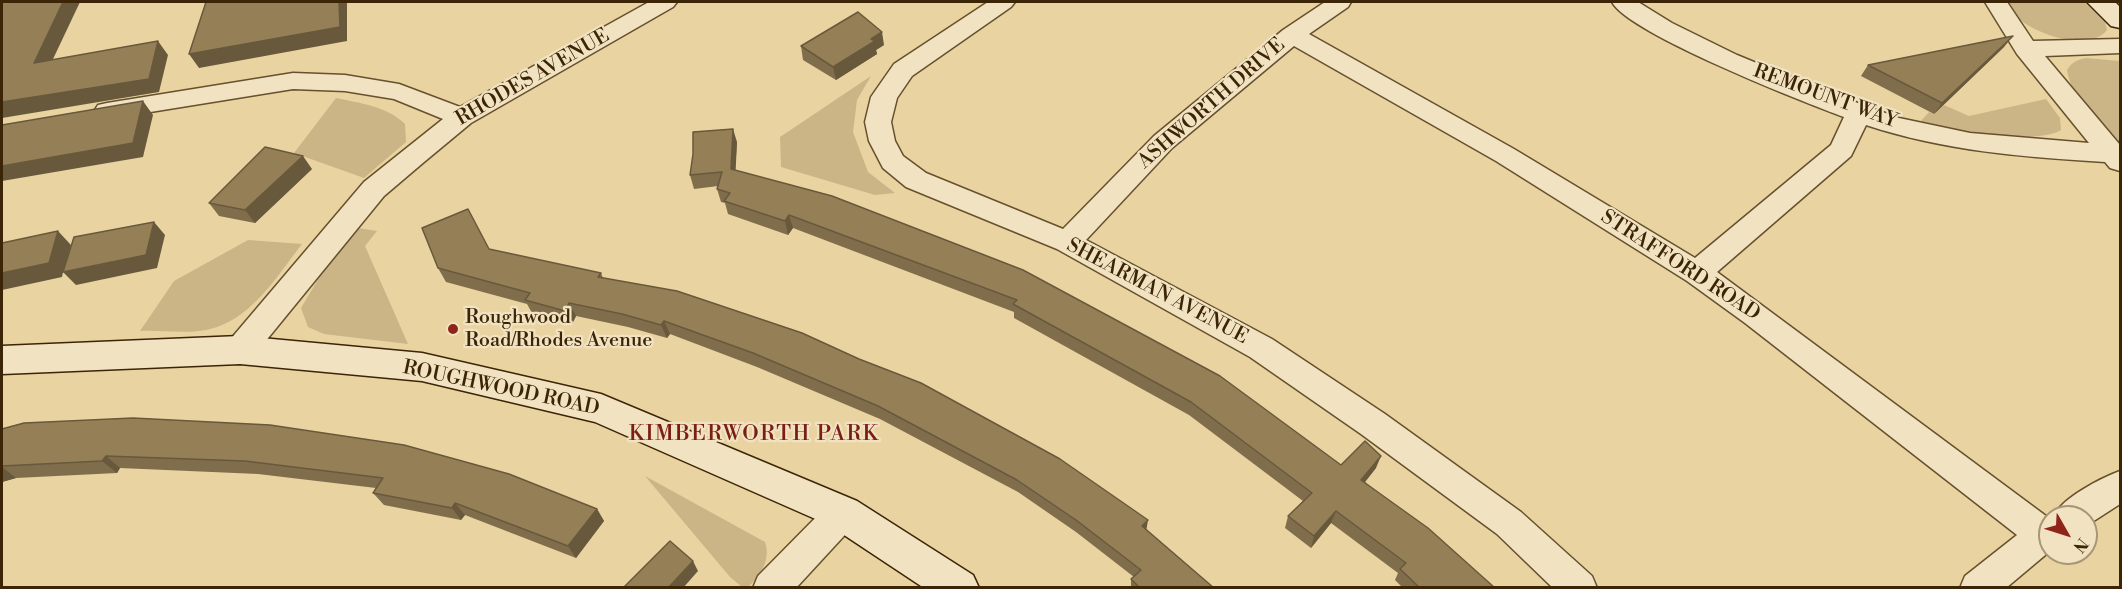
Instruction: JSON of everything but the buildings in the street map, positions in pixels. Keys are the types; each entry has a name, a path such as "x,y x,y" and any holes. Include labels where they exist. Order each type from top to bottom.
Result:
{"street":[{"name":"RHODES AVENUE","path":"240,350 374,189 462,117 665,2"},
{"name":"SHEARMAN AVENUE","path":"1003,2 903,70 884,97 878,122 882,141 894,162 916,180 1067,242 1270,354 1373,424 1509,523 1580,588"},
{"name":"ASHWORTH DRIVE","path":"1067,242 1163,142 1292,35 1340,2"},
{"name":"REMOUNT WAY","path":"1623,2 1684,38 1746,68 1858,114 1947,139 1990,146 2117,157"},
{"path":"1996,2 2026,49 2117,157"},
{"path":"2100,2 2121,20"},
{"name":"STRAFFORD ROAD","path":"1292,35 1505,155 1696,273 2038,516"},
{"path":"2026,49 2121,46"},
{"path":"88,114 293,81 345,83 399,92 462,117"},
{"path":"1696,273 1842,150 1858,114"},
{"name":"ROUGHWOOD ROAD","path":"2,360 240,350 422,368 601,409 843,513 959,588"},
{"path":"2090,505 2121,486"},
{"path":"771,588 843,513"},
{"path":"1978,588 2038,540"}],"shaded area":[{"path":"2007,2 2084,2 2105,22 2107,30 2099,37 2088,40 2048,35 2025,23"},
{"path":"2086,58 2120,61 2120,147 2074,92 2067,70 2075,62"},
{"path":"871,76 857,100 853,132 868,172 895,193 875,195 781,167 780,137"},
{"path":"336,98 381,109 405,124 406,142 364,178 294,153"},
{"path":"2046,99 2060,118 2061,130 2050,134 1991,136 1949,130 1921,121 1929,112 1934,114 1944,105 1969,116"},
{"path":"358,228 377,231 365,246 408,344 324,334 308,327 301,308 326,266"},
{"path":"248,240 302,244 261,296 236,318 206,330 140,331 174,281"},
{"path":"645,476 765,542 766,561 753,583 748,587 742,587 730,577"}],"place":[{"name":"Roughwood Road/Rhodes Avenue","path":"453,329"}],"district":[{"name":"KIMBERWORTH PARK","path":"754,435"}]}
